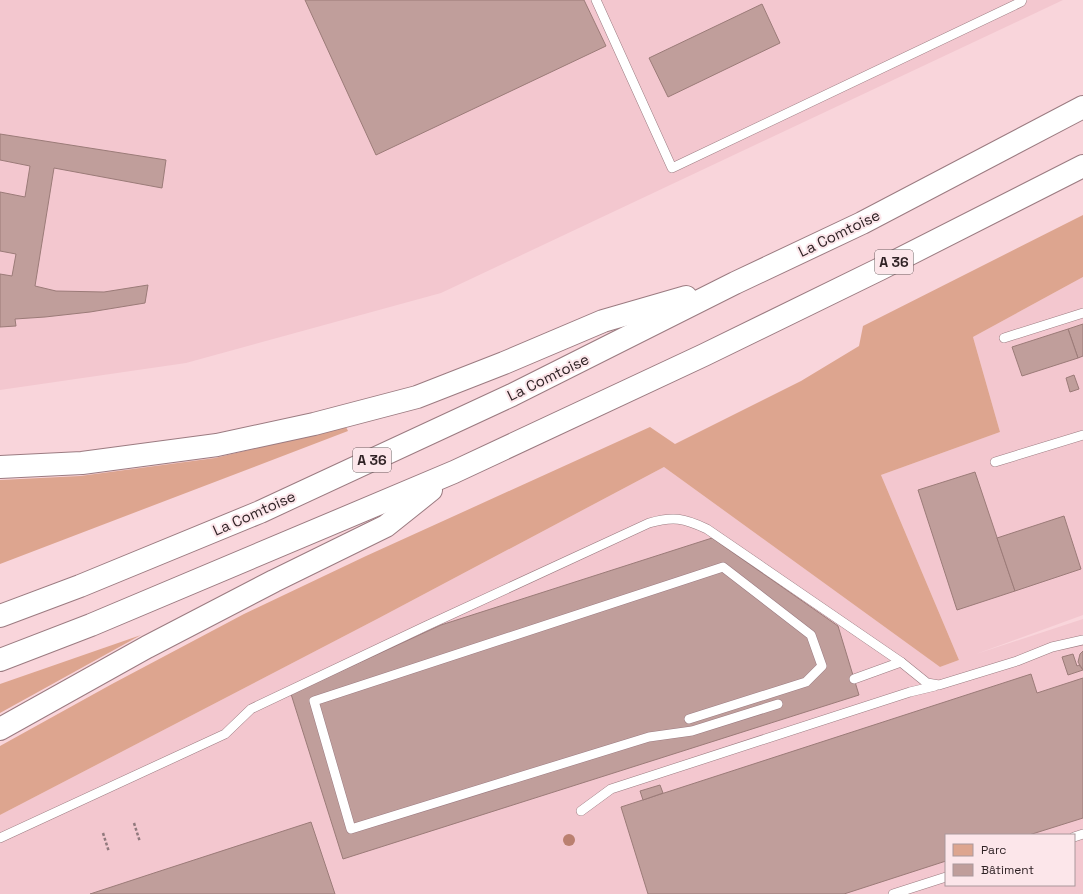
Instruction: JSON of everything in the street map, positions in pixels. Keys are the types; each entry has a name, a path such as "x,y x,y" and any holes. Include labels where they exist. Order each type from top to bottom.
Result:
{"highway":[{"name":"La Comtoise","path":"0,616 80,586 267,508 512,395 735,283 862,223 1083,107"},
{"name":"A 36","path":"0,660 98,622 454,472 880,269 1083,166"},
{"path":"0,467 82,463 217,445 314,424 417,397 504,363 603,321 735,283"},
{"path":"0,729 154,644 386,526 454,472"}],"lane":[{"path":"596,0 672,168 1021,2 1022,0"},
{"path":"1004,338 1083,313"},
{"path":"995,462 1083,435"},
{"path":"0,838 225,734 252,709 265,702 560,563 649,523 664,518 679,518 707,529 901,662 926,683 939,685"},
{"path":"689,719 806,682 822,666 811,635 723,567 314,701 351,829 649,737 692,731 778,704"},
{"path":"581,811 611,789 910,692 939,685 1017,661 1052,646 1083,640"},
{"path":"854,679 901,662"},
{"path":"893,894 945,878"}],"path":[{"path":"134,823 140,842"},
{"path":"103,833 109,852"}],"shaded area":[{"path":"0,0 1063,0 441,293 186,363 0,390"},
{"path":"1083,277 1083,615 976,654 1083,619 1083,894 0,894 0,815 379,618 664,467 940,667 959,660 881,475 1000,432 973,337"}],"green space":[{"path":"1083,215 1083,277 973,337 1000,432 881,475 959,660 940,667 664,467 379,618 0,815 0,746 112,684 244,614 366,556 650,427 675,444 801,381 859,346 863,326"},
{"path":"346,427 348,431 0,564 0,480 80,476 215,458"},
{"path":"141,635 0,713 0,684"}],"building":[{"path":"305,0 584,0 606,46 376,155"},
{"path":"762,4 780,43 668,97 649,58"},
{"path":"0,134 166,160 162,188 54,168 35,286 56,291 104,292 148,285 145,303 90,312 15,319 16,326 0,327 0,274 12,276 16,254 0,251 0,192 25,197 30,166 0,160"},
{"path":"1083,324 1083,356 1078,358 1068,329"},
{"path":"1068,329 1078,358 1022,376 1012,347"},
{"path":"1074,375 1079,389 1070,392 1066,378"},
{"path":"975,472 1015,591 957,610 918,490"},
{"path":"1064,516 1081,569 1015,591 997,538"},
{"path":"712,538 838,626 859,695 343,859 291,694 441,625"},
{"path":"1083,651 1083,670 1078,662 1080,654"},
{"path":"1073,654 1077,666 1079,665 1083,670 1068,675 1062,657"},
{"path":"1031,674 1037,693 1083,678 1083,818 1032,834 945,834 945,861 844,894 648,894 621,807"},
{"path":"660,785 663,793 643,800 640,791"},
{"path":"311,822 335,894 90,894 154,873"}]}
